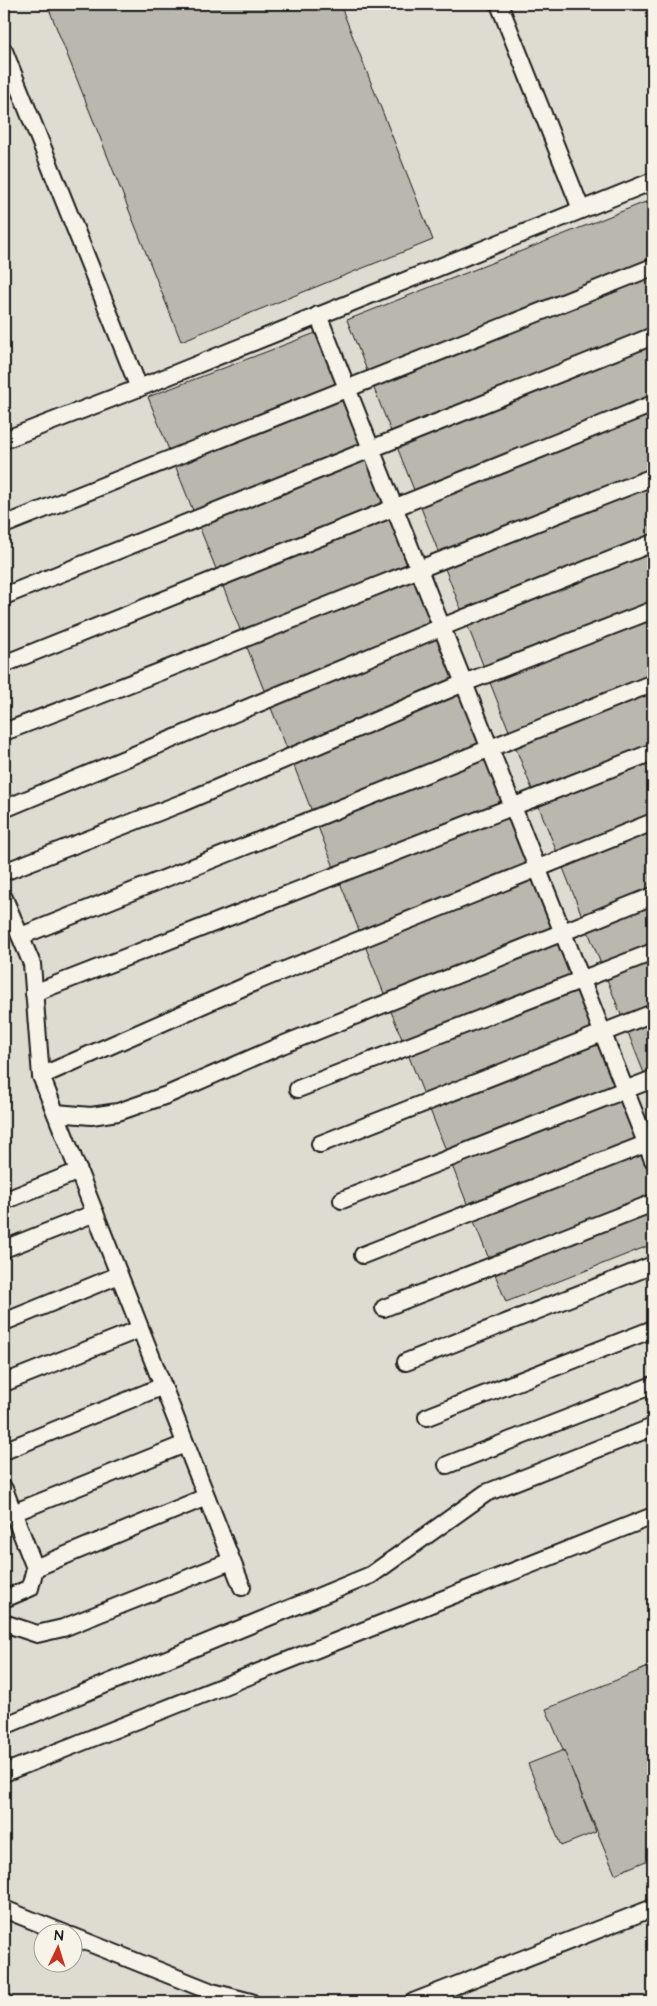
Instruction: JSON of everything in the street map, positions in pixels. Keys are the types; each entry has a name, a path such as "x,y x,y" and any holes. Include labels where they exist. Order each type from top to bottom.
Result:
{"lane":[{"path":"499,4 581,209"},
{"path":"4,51 139,388"},
{"path":"4,440 139,388 653,181"},
{"path":"4,525 653,268"},
{"path":"318,315 625,1090 650,1142 653,1160"},
{"path":"4,596 91,563 371,447 653,336"},
{"path":"4,664 114,622 394,506 653,404"},
{"path":"4,732 136,683 418,568 653,477"},
{"path":"4,809 442,627 653,543"},
{"path":"4,872 182,803 464,683 653,610"},
{"path":"21,936 653,683"},
{"path":"34,993 514,808 653,752"},
{"path":"41,1076 255,982 653,822"},
{"path":"56,1113 91,1116 118,1112 167,1095 282,1045 653,896"},
{"path":"4,898 32,964 41,1076 242,1588"},
{"path":"298,1089 653,952"},
{"path":"320,1144 653,1014"},
{"path":"342,1200 653,1078"},
{"path":"364,1255 650,1142"},
{"path":"4,1201 79,1171"},
{"path":"384,1308 653,1203"},
{"path":"4,1249 95,1214"},
{"path":"406,1362 653,1265"},
{"path":"4,1322 119,1275"},
{"path":"4,1383 140,1329"},
{"path":"428,1417 653,1329"},
{"path":"446,1465 653,1385"},
{"path":"4,1451 163,1386"},
{"path":"4,1726 372,1576 486,1493 653,1427"},
{"path":"13,1513 186,1444"},
{"path":"4,1489 35,1568 30,1588 4,1599"},
{"path":"35,1568 206,1497"},
{"path":"4,1773 653,1516"},
{"path":"4,1623 37,1634 63,1628 231,1561"},
{"path":"413,2002 653,1908"},
{"path":"4,1909 41,1924"},
{"path":"82,1940 212,1992 251,2002"}],"shaded area":[{"path":"4,4 653,4 653,2002 4,2002"}],"building":[{"path":"47,4 340,4 433,240 181,341"},
{"path":"653,199 653,1096 347,320"},
{"path":"318,332 653,1179 653,1244 506,1302 148,397"},
{"path":"653,1665 653,1858 615,1874 546,1709"},
{"path":"564,1750 596,1832 561,1846 528,1764"}]}
